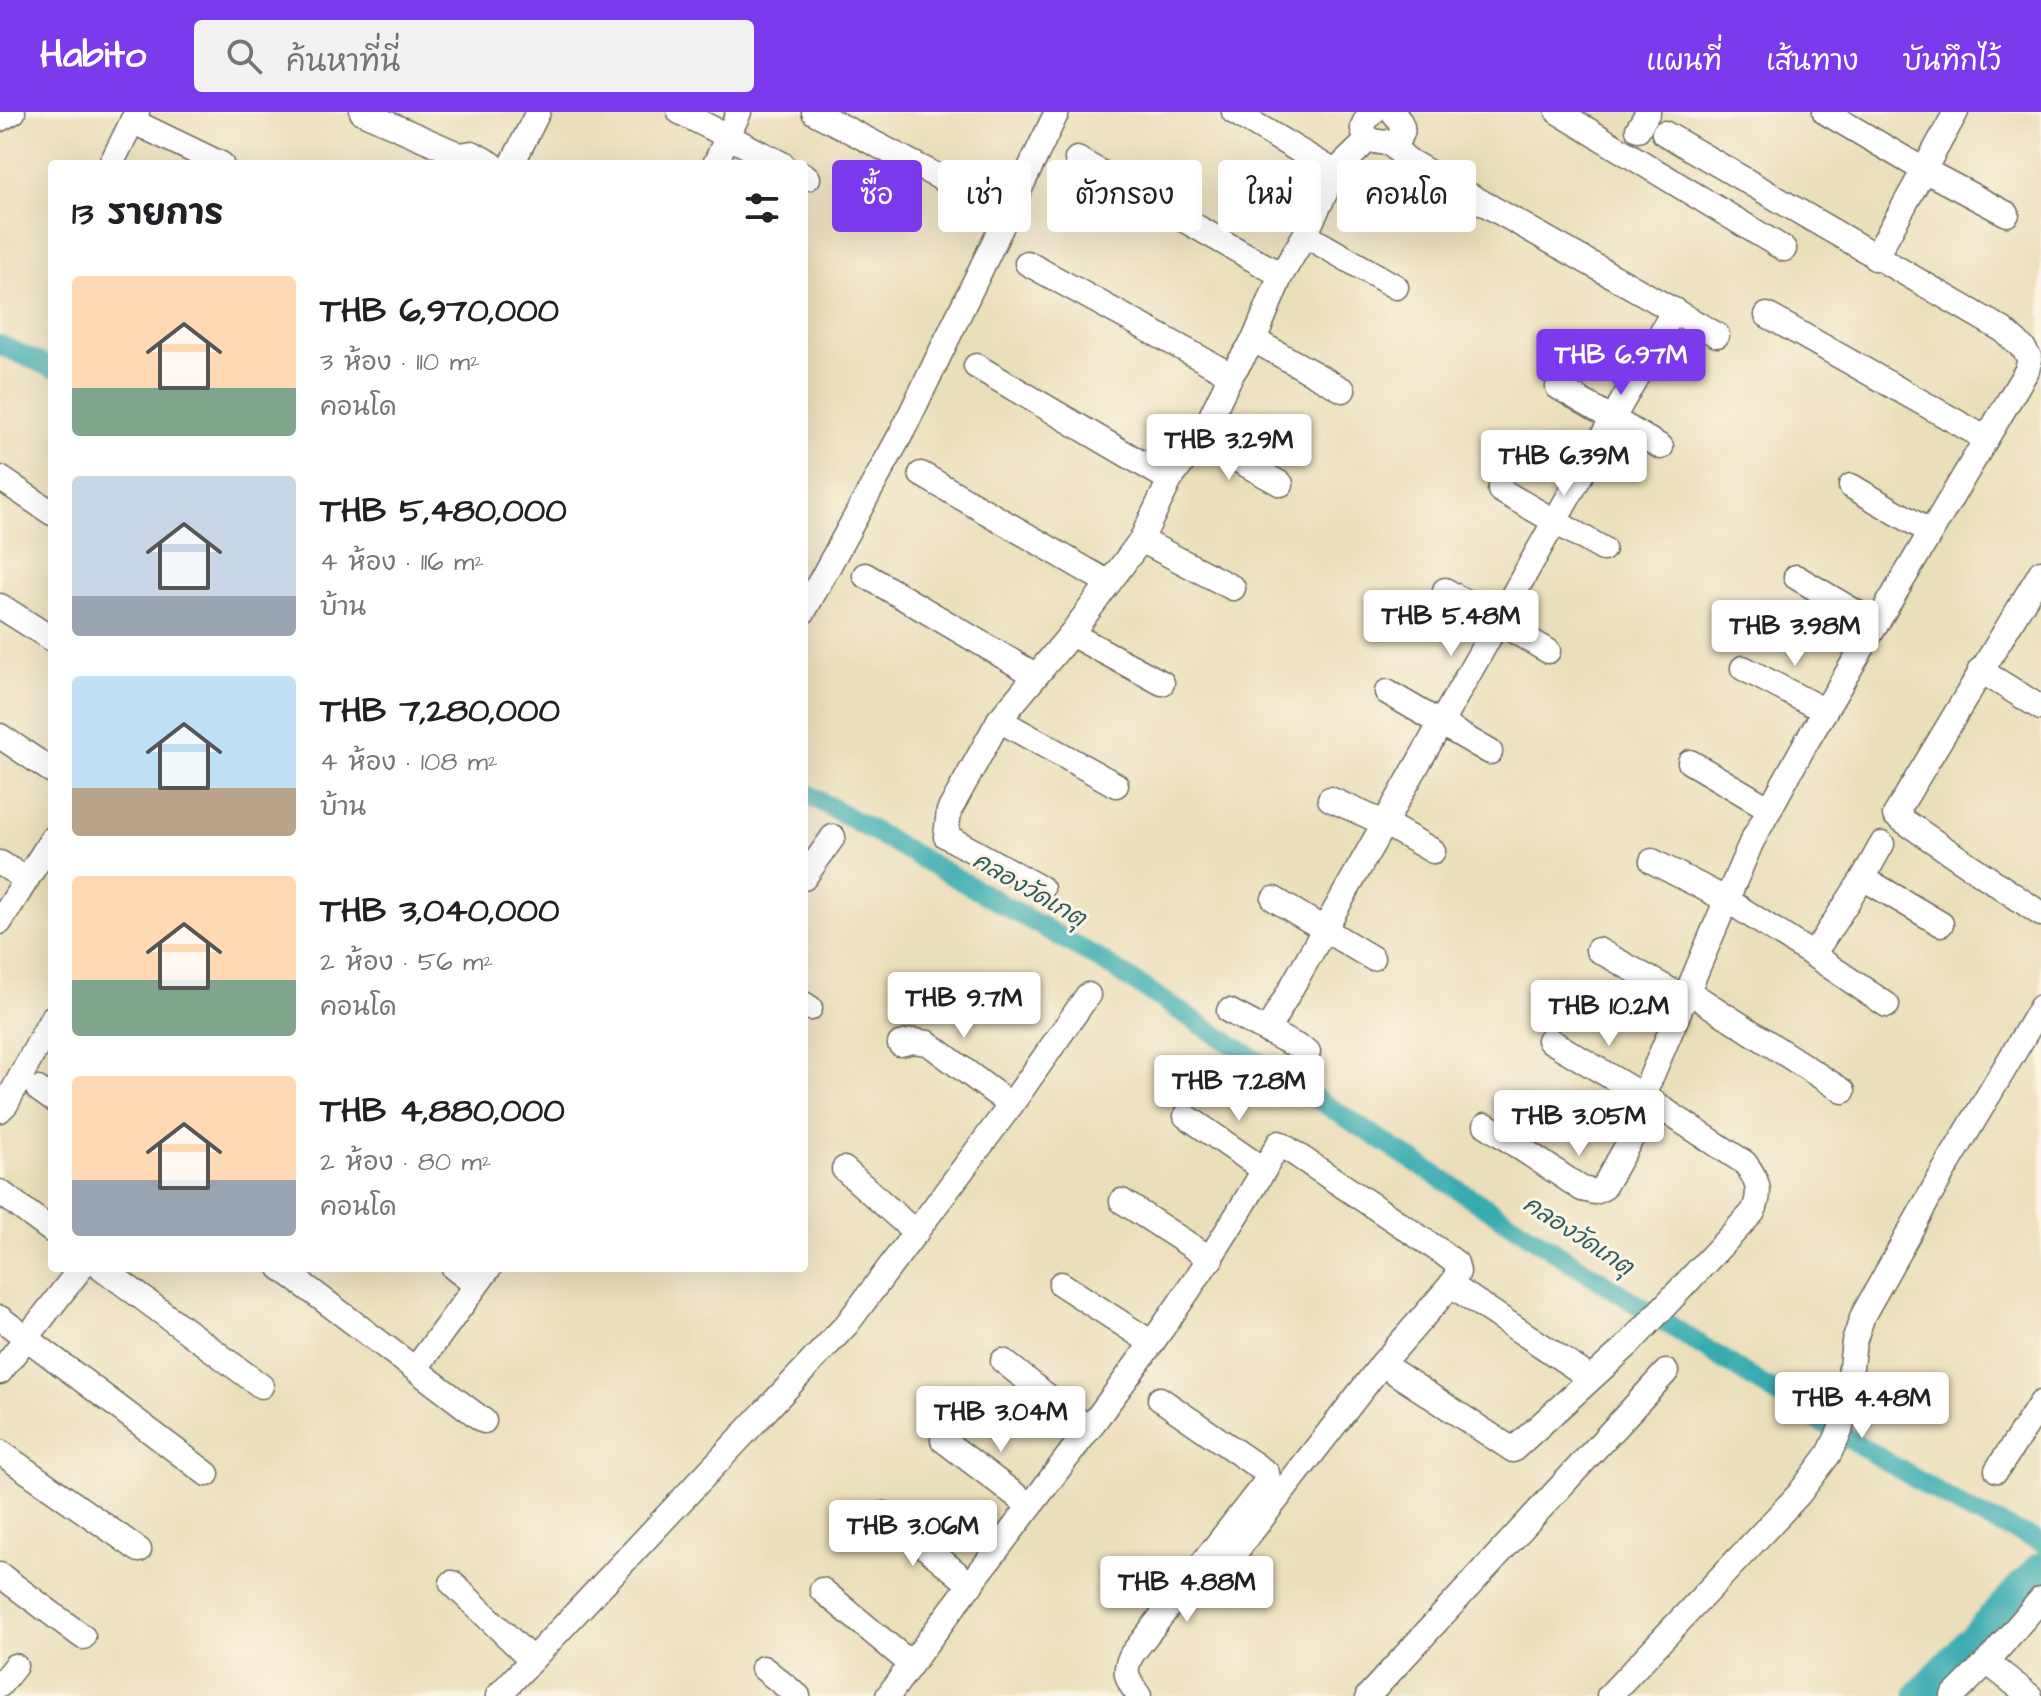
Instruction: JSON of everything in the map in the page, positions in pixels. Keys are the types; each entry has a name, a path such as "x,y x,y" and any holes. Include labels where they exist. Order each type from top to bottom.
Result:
{"street":[{"path":"0,119 13,112"},
{"path":"362,112 461,160 472,153 485,160"},
{"path":"514,160 538,112"},
{"path":"680,112 774,160"},
{"path":"717,160 739,112"},
{"path":"814,112 938,177"},
{"path":"1031,166 1057,112"},
{"path":"1234,112 1335,172"},
{"path":"1373,112 1365,122 1365,131 1407,160 1717,335"},
{"path":"1042,889 946,836 949,811 999,720 1071,634 1141,540 1170,480 1200,439 1231,375 1254,340 1281,275 1305,235 1335,172 1380,141 1398,138 1400,120 1394,112"},
{"path":"1558,112 1784,249"},
{"path":"1825,112 2007,214"},
{"path":"1875,258 1956,112"},
{"path":"113,160 134,116 214,160"},
{"path":"1486,1125 1582,1189 1595,1192 1603,1188 1648,1099 1751,843 1825,711 2027,370 2030,359 2024,349 2003,330 1664,133"},
{"path":"1077,159 1281,275"},
{"path":"808,595 902,432 999,232"},
{"path":"1305,235 1396,287"},
{"path":"1027,263 1231,375"},
{"path":"1267,1031 1674,310"},
{"path":"1767,315 1985,438"},
{"path":"1254,340 1343,390"},
{"path":"976,366 1170,480"},
{"path":"1558,387 1661,447"},
{"path":"1200,439 1281,484"},
{"path":"921,474 1107,582"},
{"path":"0,478 48,510"},
{"path":"1851,486 1930,532"},
{"path":"1500,490 1603,549"},
{"path":"1141,540 1233,588"},
{"path":"2041,572 1895,815 2041,914"},
{"path":"865,575 1035,675"},
{"path":"1796,577 1876,624"},
{"path":"1445,590 1548,651"},
{"path":"0,606 48,636"},
{"path":"1071,634 1162,683"},
{"path":"1743,668 1825,711"},
{"path":"1980,670 2041,708"},
{"path":"1387,692 1490,752"},
{"path":"999,720 1116,785"},
{"path":"0,736 48,768"},
{"path":"1690,762 1770,809"},
{"path":"1330,799 1384,823 1433,851"},
{"path":"808,872 833,837"},
{"path":"1813,955 1882,844"},
{"path":"0,922 48,846"},
{"path":"1652,861 1727,900 1887,1005"},
{"path":"0,863 26,879"},
{"path":"1863,878 1941,924"},
{"path":"1274,899 1372,958"},
{"path":"1598,950 1688,996 1843,1091"},
{"path":"498,1696 847,1324 1011,1105 1088,995"},
{"path":"1609,1696 1799,1494 1829,1454 1846,1408 1854,1342 1863,1315 2041,1007"},
{"path":"1229,1011 1308,1052"},
{"path":"1382,1364 1513,1450 1672,1301 1747,1219 1760,1198 1756,1177 1745,1163 1648,1099 1549,1040"},
{"path":"900,1044 913,1041 928,1043 1011,1105"},
{"path":"0,1110 46,1044"},
{"path":"1186,1116 1264,1170"},
{"path":"888,1696 1152,1343 1211,1259 1279,1143 1456,1263 1458,1272 1451,1285 1382,1364 1231,1558"},
{"path":"844,1169 916,1233"},
{"path":"0,1192 48,1228"},
{"path":"1122,1201 1211,1259"},
{"path":"0,1372 78,1272"},
{"path":"107,1272 261,1386"},
{"path":"286,1272 484,1421"},
{"path":"416,1368 482,1276"},
{"path":"1061,1284 1152,1343"},
{"path":"1451,1285 1580,1371"},
{"path":"0,1318 207,1474"},
{"path":"1003,1361 1089,1429"},
{"path":"1368,1696 1666,1372"},
{"path":"1139,1696 1128,1681 1126,1666 1132,1654 1268,1479 1267,1473 1160,1399"},
{"path":"1997,1470 2037,1417"},
{"path":"943,1440 1030,1506"},
{"path":"0,1452 139,1550"},
{"path":"885,1514 971,1585"},
{"path":"0,1575 83,1637"},
{"path":"452,1583 532,1660"},
{"path":"822,1590 911,1664"},
{"path":"1953,1696 2041,1599"},
{"path":"1987,1662 2030,1696"},
{"path":"0,1685 15,1666"},
{"path":"763,1668 798,1696"}],"waterway":[{"name":"คลองวัดเกตุ","path":"0,345 48,366"},
{"name":"คลองวัดเกตุ","path":"808,794 1094,956 1819,1421 1969,1511 2041,1542"},
{"path":"1921,1696 2041,1569"}]}
